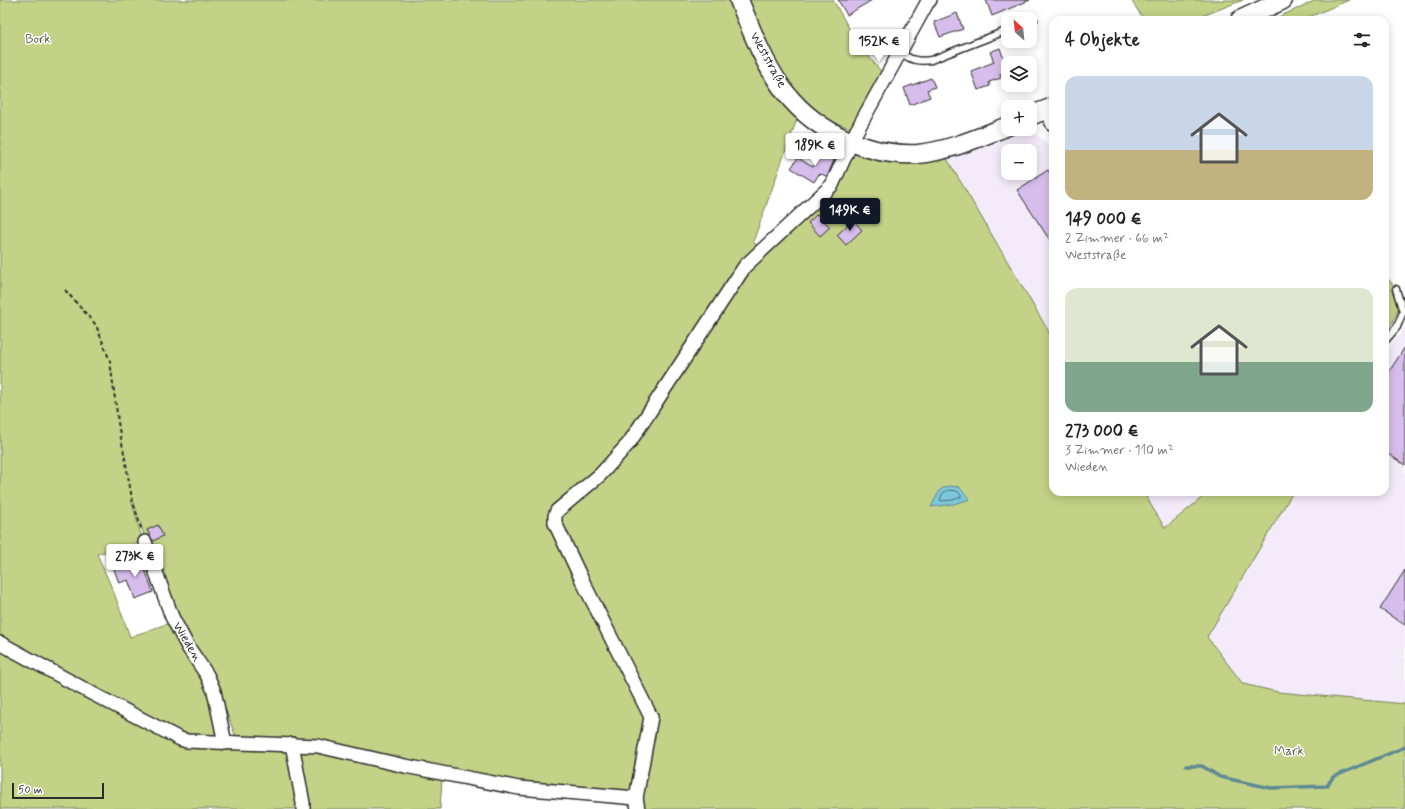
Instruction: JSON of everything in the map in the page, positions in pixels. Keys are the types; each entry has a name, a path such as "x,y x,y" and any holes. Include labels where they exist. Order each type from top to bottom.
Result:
{"main road":[{"name":"Weststraße","path":"739,0 753,35 780,86 795,104 809,116 825,128 852,142 876,150 918,154 963,143 1001,129"},
{"path":"1249,16 1283,0"}],"street":[{"path":"0,642 93,694 180,739 187,741 318,746 405,766 519,788 637,804 651,717 581,578 555,523 555,516 557,511 600,475 629,443 745,266 832,185 856,132 930,0"},
{"name":"Wieden","path":"145,542 172,617 188,647 207,675 214,691 225,743"},
{"path":"292,744 303,809"}],"lane":[{"path":"900,52 906,57 914,60 931,60 1001,33"},
{"path":"1389,337 1397,327 1403,312 1396,289"}],"path":[{"path":"65,290 96,324 110,361 119,429 126,458 132,499 145,542"}],"shaded area":[{"path":"1008,136 1037,136 1049,146 1049,332 946,157"},
{"path":"1405,325 1405,704 1278,692 1243,684 1207,636 1291,496 1389,496 1389,347 1401,333"},
{"path":"1145,496 1204,496 1164,529"}],"green space":[{"name":"Bork","path":"0,0 729,0 769,87 797,119 753,242 761,248 624,440 597,474 553,506 549,518 648,717 634,797 518,782 236,737 221,698 188,639 146,542 133,500 131,499 143,542 97,554 114,593 130,637 172,622 209,694 222,740 184,743 290,748 298,809 0,809"},
{"path":"749,0 833,0 855,39 883,74 851,128 832,122 814,112 788,82 774,61"},
{"path":"1131,0 1243,0 1202,16 1141,16"},
{"path":"1316,0 1349,0 1312,16 1281,16"},
{"name":"Mark","path":"854,147 878,161 931,162 946,157 1049,332 1049,496 1145,496 1165,528 1204,496 1291,496 1207,637 1243,684 1278,692 1405,704 1405,809 640,809 655,717 557,519 603,478 749,269 834,186"},
{"path":"1389,280 1395,288 1398,296 1398,307 1389,327"},
{"path":"294,749 442,778 440,809 306,809"}],"water":[{"path":"948,486 959,487 970,499 954,504 931,507 940,490"}],"building":[{"path":"838,0 872,0 847,15"},
{"path":"986,0 1030,0 1001,12 992,16"},
{"path":"957,13 963,29 940,37 934,22"},
{"path":"1000,48 1003,56 1001,56 1001,78 989,82 990,86 978,90 971,71 994,62 990,52"},
{"path":"931,78 935,87 927,90 930,97 910,105 904,88"},
{"path":"823,150 835,158 827,177 819,174 814,182 791,168 798,158 813,167"},
{"path":"1048,170 1049,172 1049,239 1017,190 1032,180 1037,180 1037,177"},
{"path":"817,214 830,227 820,236 808,223"},
{"path":"853,220 862,230 846,245 837,235"},
{"path":"1405,347 1405,465 1389,455 1389,372"},
{"path":"158,525 163,536 153,541 147,530"},
{"path":"141,559 153,592 135,599 128,580 119,583 114,569"},
{"path":"1405,570 1405,625 1380,609"}],"waterway":[{"path":"1186,766 1202,766 1220,777 1271,788 1327,786 1333,777 1405,747"}]}
